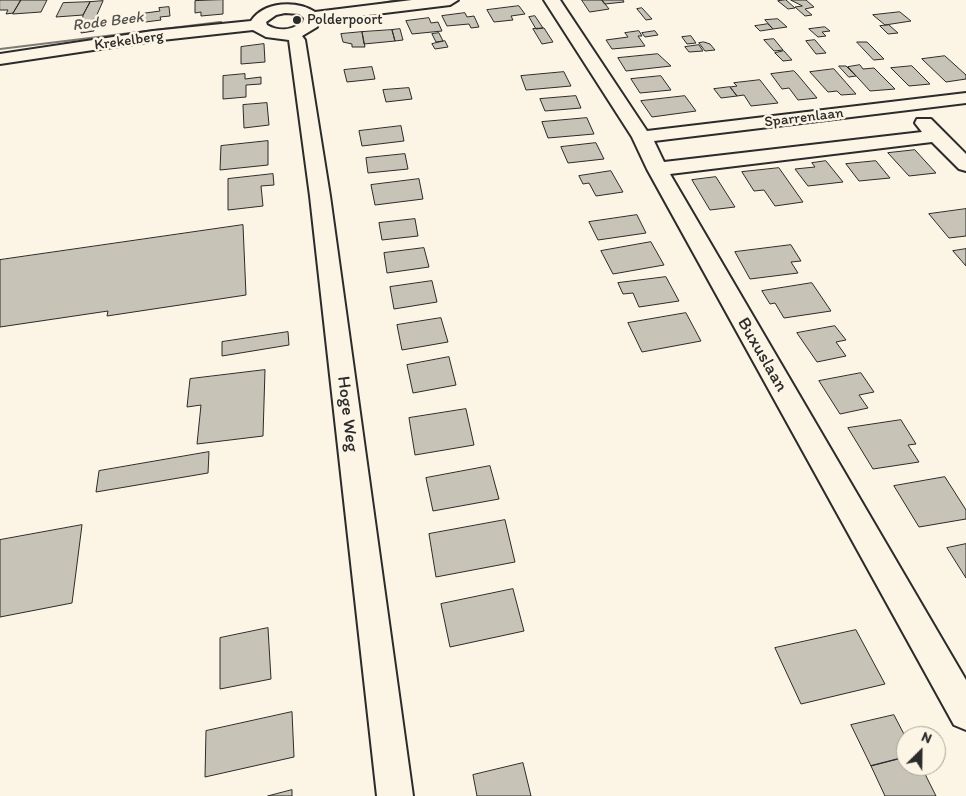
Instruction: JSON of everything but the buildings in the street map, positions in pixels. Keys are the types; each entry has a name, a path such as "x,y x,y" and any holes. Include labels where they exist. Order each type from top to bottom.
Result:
{"street":[{"path":"302,25 303,10 286,4 265,14 259,19 258,24 260,28 270,33 302,25 450,0"},
{"name":"Buxuslaan","path":"552,0 642,137 657,169 966,713"},
{"name":"Krekelberg","path":"0,59 153,36 258,24"},
{"name":"Hoge Weg","path":"302,25 297,40 320,196 395,796"},
{"name":"Sparrenlaan","path":"642,137 966,98"},
{"path":"908,106 966,165"},
{"name":"Sparrenlaan","path":"657,169 937,136"}],"waterway":[{"name":"Rode Beek","path":"368,5 401,0"},
{"name":"Rode Beek","path":"0,49 220,22"}],"place":[{"name":"Polderpoort","path":"297,20"}]}
